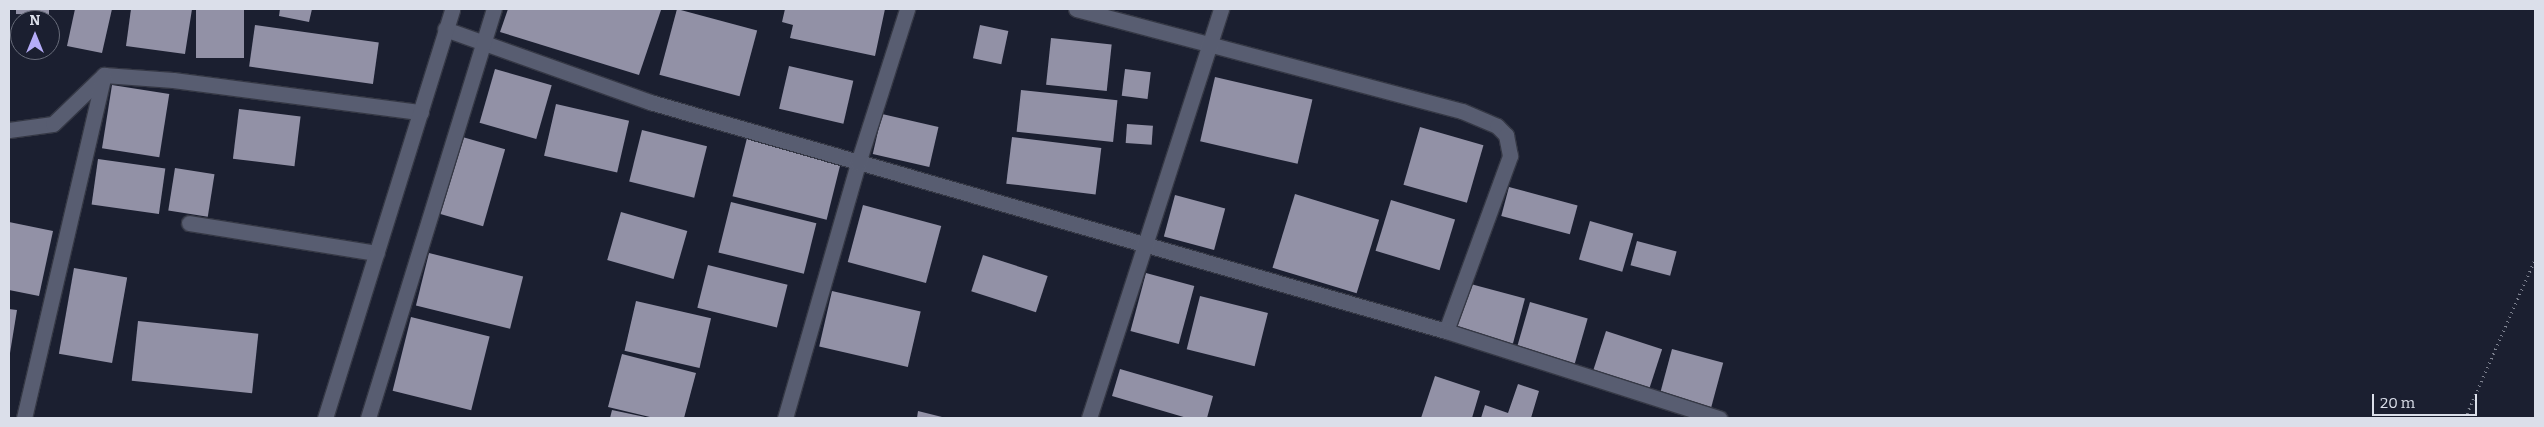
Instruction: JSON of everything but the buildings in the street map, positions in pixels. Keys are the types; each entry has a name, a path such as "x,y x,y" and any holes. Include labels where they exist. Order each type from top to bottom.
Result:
{"street":[{"path":"326,418 452,9"},
{"path":"368,418 494,9"},
{"path":"785,418 858,163 907,9"},
{"path":"1076,9 1212,43 1462,112 1497,126 1506,135 1510,156 1446,331"},
{"path":"1089,418 1148,243 1212,43 1220,9"},
{"path":"445,29 650,102 858,163 1148,243 1446,331 1719,418"},
{"path":"9,130 53,124 104,75 174,80 421,112"},
{"path":"24,418 104,75"},
{"path":"189,223 377,253"}],"path":[{"path":"2465,418 2535,259"}]}
